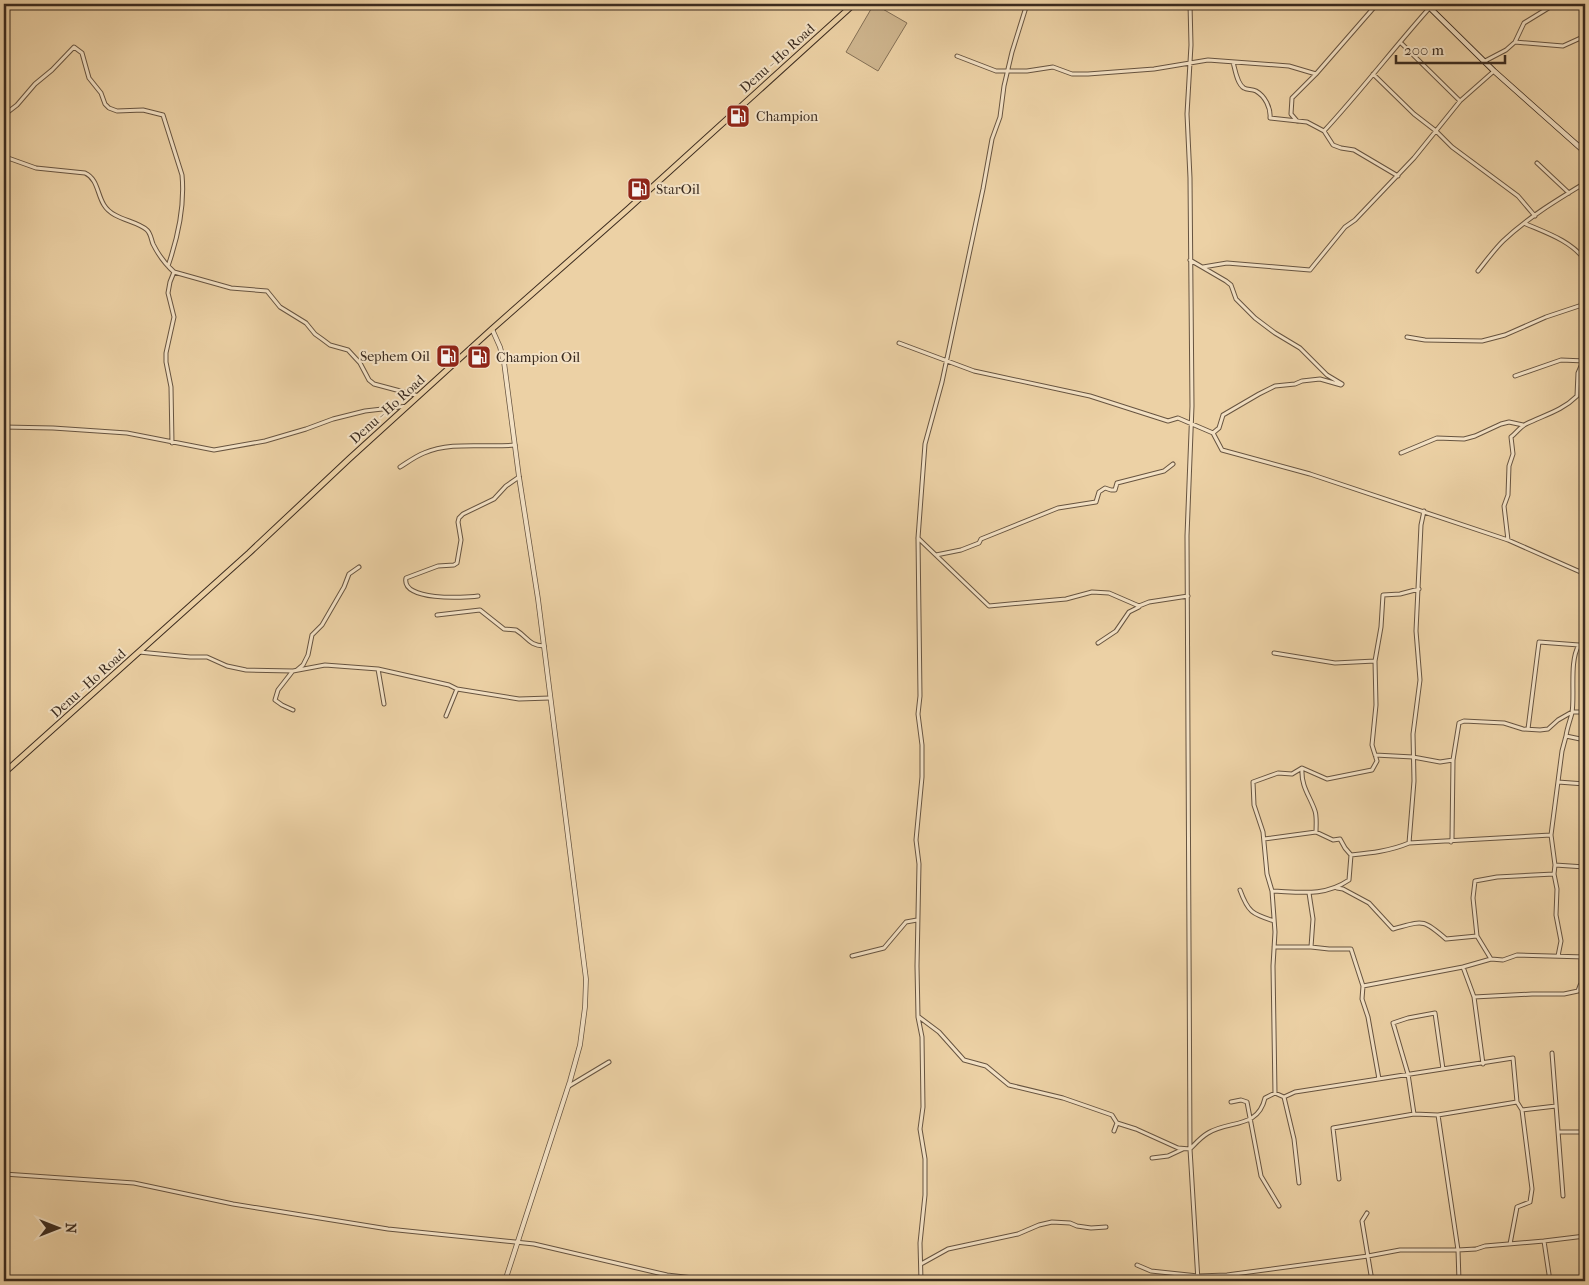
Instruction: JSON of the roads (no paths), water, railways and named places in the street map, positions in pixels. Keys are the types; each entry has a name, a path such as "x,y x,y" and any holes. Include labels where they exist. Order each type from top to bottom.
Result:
{"main road":[{"name":"Denu - Ho Road","path":"4,773 249,553 492,329 854,4"},
{"path":"1426,4 1432,6 1494,71 1585,152"}],"street":[{"path":"920,1281 920,1243 925,1195 925,1159 920,1129 923,1106 922,1037 918,1017 917,920 919,864 916,840 922,777 922,745 918,714 920,696 918,538 925,444 946,361 992,139 1000,117 1008,70 1027,4"},
{"path":"1190,4 1190,63 1187,114 1190,178 1191,423 1187,536 1190,1149 1198,1281"},
{"path":"1297,121 1291,114 1292,98 1316,74 1377,4"},
{"path":"1485,61 1506,50 1515,42 1524,23 1555,4"},
{"path":"1324,131 1432,6"},
{"path":"1515,42 1562,46 1585,36"},
{"path":"1400,42 1460,101"},
{"path":"4,115 74,47 82,53 89,78 98,88 105,104 109,108 117,111 143,110 163,115 182,175 181,217 168,266"},
{"path":"957,56 996,71 1027,71 1053,67 1072,74 1088,74 1154,69 1208,60 1289,66 1316,74"},
{"path":"1233,62 1241,84 1244,88 1260,94 1270,110 1270,118 1307,122 1324,131 1333,145 1354,150 1398,176"},
{"path":"1202,268 1227,263 1310,270 1345,227 1355,220 1398,176 1460,101 1494,71"},
{"path":"1373,74 1414,114 1452,146 1518,196 1535,216"},
{"path":"4,148 6,158 36,168 85,173 91,176 94,179 103,205 129,222 147,230 168,266 174,272 231,288 267,291 280,307 306,323 315,334 330,344 348,350 360,363 369,380 374,384 419,396"},
{"path":"1537,163 1569,193"},
{"path":"1478,271 1516,230 1585,183"},
{"path":"1526,224 1572,246 1578,250 1585,260"},
{"path":"1190,260 1226,281 1231,286 1236,299 1255,318 1300,348 1327,375 1342,384 1334,384 1320,379 1274,386 1224,415 1219,428 1213,433"},
{"path":"172,443 171,387 166,353 174,318 168,293 174,272"},
{"path":"1407,337 1425,340 1482,341 1505,335 1546,317 1585,304"},
{"path":"492,329 504,362 514,445 544,646 586,979 580,1045 505,1281"},
{"path":"899,343 974,371 1090,396 1168,421 1178,418 1213,433 1222,450 1310,474 1424,511 1508,540 1585,574"},
{"path":"1515,376 1561,360 1585,362"},
{"path":"1508,540 1504,506 1508,495 1509,466 1513,454 1511,437 1524,425 1555,412 1571,403 1578,396 1578,373 1580,366 1585,362"},
{"path":"4,427 93,430 145,436 214,450 265,441 333,419 365,411 408,406"},
{"path":"1401,453 1437,438 1464,439 1509,422 1524,425"},
{"path":"400,467 430,450 461,445 498,447 514,445"},
{"path":"936,555 961,550 979,543 981,539 999,531 1058,508 1096,502 1099,492 1105,488 1114,490 1117,483 1164,471 1173,464"},
{"path":"478,596 464,598 430,596 409,589 404,581 413,574 438,566 454,566 457,562 461,540 459,518 463,514 494,499 506,486 519,477"},
{"path":"1409,843 1414,781 1414,734 1420,680 1416,631 1421,525 1424,511"},
{"path":"918,538 989,606 1066,600 1092,592 1109,593 1139,606"},
{"path":"293,710 275,700 278,690 303,665 308,655 312,635 322,625 344,587 349,574 359,567"},
{"path":"1302,768 1327,779 1372,770 1377,761 1372,745 1376,706 1375,661 1381,627 1383,595 1400,594 1419,589"},
{"path":"1098,643 1116,631 1129,612 1139,606 1149,602 1188,596"},
{"path":"438,615 480,610 504,629 516,630 534,645 544,646"},
{"path":"1528,729 1538,642 1585,646"},
{"path":"1558,956 1561,941 1556,915 1557,890 1551,835 1558,782 1572,712 1573,668 1576,650 1579,645"},
{"path":"138,652 207,657 227,666 246,670 295,671 325,665 378,669 449,686 457,690 519,699 550,698"},
{"path":"1274,653 1335,662 1375,661"},
{"path":"378,669 384,704"},
{"path":"446,716 457,690"},
{"path":"1451,842 1453,829 1453,760 1459,723 1464,721 1504,723 1523,729 1540,730 1548,729 1558,720 1572,712 1585,712"},
{"path":"1566,736 1585,740"},
{"path":"1376,755 1413,757 1440,762 1453,760"},
{"path":"1302,768 1301,778 1315,812 1316,832"},
{"path":"1275,1093 1274,921 1272,891 1267,874 1263,832 1254,805 1253,782 1278,773 1292,774 1302,768"},
{"path":"1558,782 1585,784"},
{"path":"1264,839 1316,832 1333,840 1340,839 1351,854 1397,849 1409,843 1551,835"},
{"path":"1337,888 1349,880 1351,854"},
{"path":"1555,866 1585,867"},
{"path":"1491,960 1477,936 1473,898 1475,881 1497,877 1554,874"},
{"path":"1272,891 1309,893 1337,888 1343,889 1369,903 1393,929 1415,923 1428,923 1446,939 1477,936"},
{"path":"1240,890 1247,908 1259,916 1274,921"},
{"path":"1309,893 1313,919 1311,946"},
{"path":"852,956 884,948 906,922 917,920"},
{"path":"1274,947 1311,946 1329,950 1351,949 1363,986 1362,999 1368,1017 1379,1079"},
{"path":"1363,986 1517,956 1583,957 1581,983 1578,991 1564,994 1474,997"},
{"path":"1463,967 1474,997 1484,1064"},
{"path":"1414,1114 1408,1074 1393,1023 1435,1013 1444,1069"},
{"path":"918,1017 939,1032 964,1060 986,1066 1009,1085 1063,1098 1112,1115 1117,1123 1136,1129 1178,1148 1190,1149 1208,1133 1232,1124 1250,1120 1256,1116 1266,1098 1275,1093"},
{"path":"1552,1053 1563,1196"},
{"path":"1275,1093 1284,1097 1296,1092 1513,1058 1517,1102 1522,1110 1532,1189 1530,1202 1516,1207 1510,1244"},
{"path":"568,1087 609,1062"},
{"path":"1284,1097 1294,1139 1300,1183"},
{"path":"1231,1102 1242,1100 1247,1102 1261,1176 1279,1206"},
{"path":"1339,1179 1333,1128 1414,1114 1438,1115 1517,1102"},
{"path":"1522,1110 1556,1106"},
{"path":"1438,1115 1458,1250 1459,1281"},
{"path":"1114,1131 1117,1123"},
{"path":"1558,1132 1585,1132"},
{"path":"1152,1158 1168,1156 1184,1149"},
{"path":"4,1174 134,1183 233,1204 388,1228 534,1244 667,1275 709,1281"},
{"path":"1367,1213 1362,1221 1372,1281"},
{"path":"921,1264 948,1249 1018,1234 1052,1222 1070,1222 1076,1226 1091,1228 1106,1227"},
{"path":"1137,1265 1150,1271 1198,1276 1368,1256 1400,1250 1458,1250 1585,1236"},
{"path":"1544,1242 1550,1281"}],"place":[{"name":"Champion","path":"738,116"},
{"name":"StarOil","path":"639,189"},
{"name":"Sephem Oil","path":"448,356"},
{"name":"Champion Oil","path":"479,357"}]}
